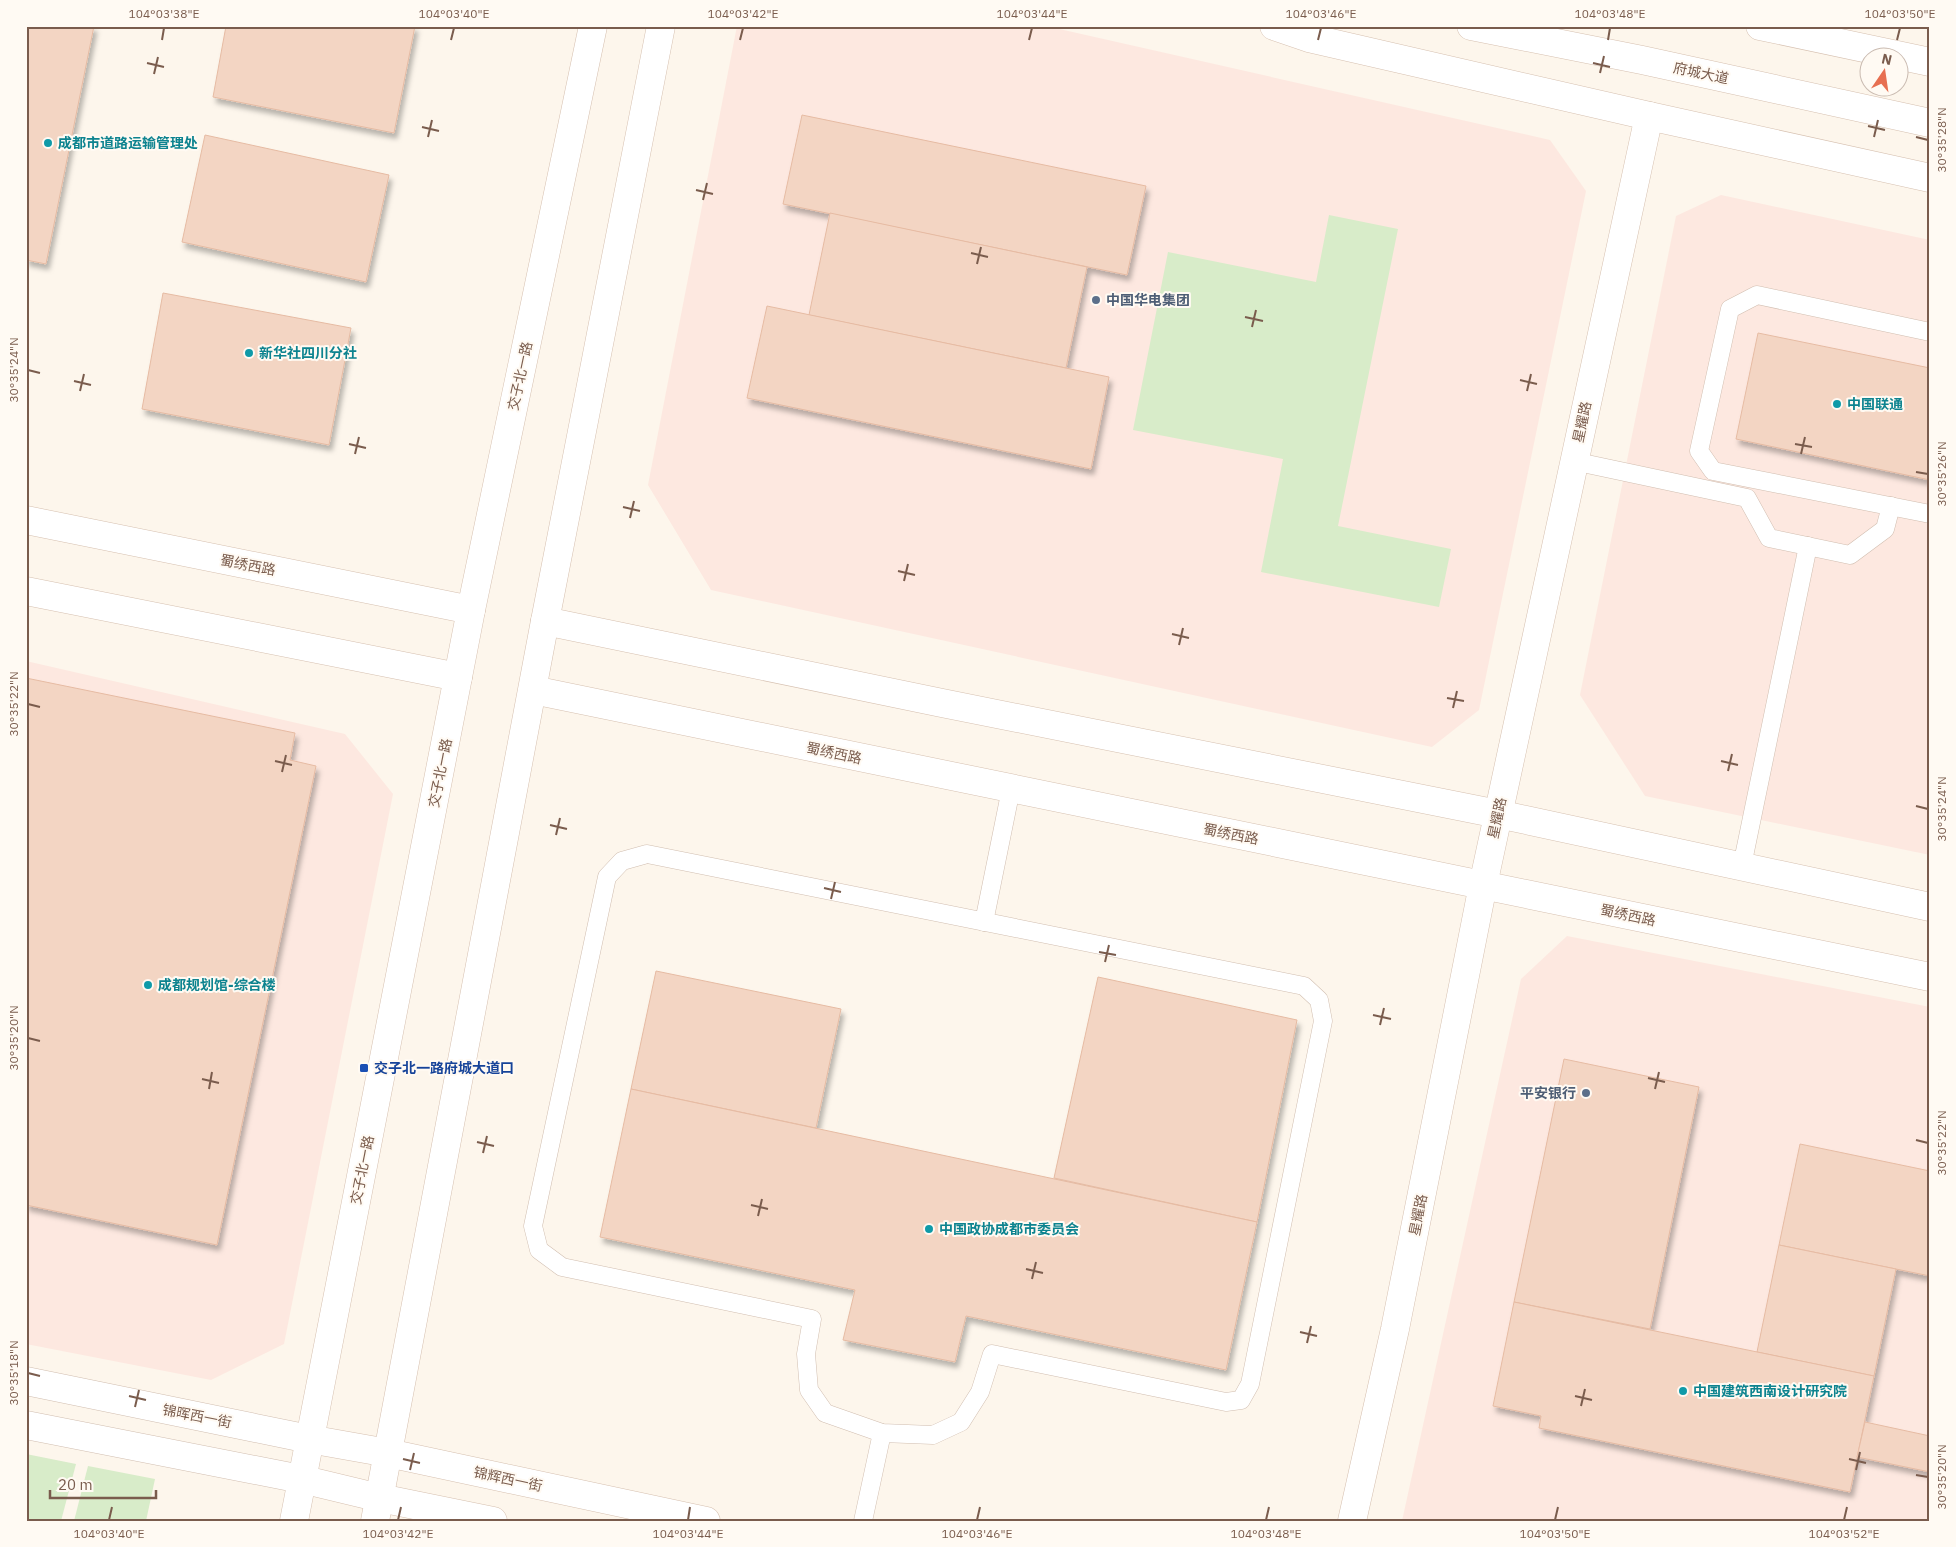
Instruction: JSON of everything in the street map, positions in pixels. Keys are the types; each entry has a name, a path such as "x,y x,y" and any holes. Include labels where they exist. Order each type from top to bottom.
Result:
{"street":[{"name":"交子北一路","path":"294,1521 471,610 593,26"},
{"path":"377,1509 545,620 661,26"},
{"path":"1274,26 1309,38 1930,178"},
{"name":"府城大道","path":"1471,26 1642,60 1930,123"},
{"path":"1760,26 1930,62"},
{"name":"星耀路","path":"1352,1521 1397,1320 1483,884 1649,116"},
{"name":"蜀绣西路","path":"26,520 471,610"},
{"path":"26,591 458,678"},
{"path":"545,620 952,705 1498,814 1930,907"},
{"name":"蜀绣西路","path":"533,690 1930,977"},
{"name":"锦晖西一街","path":"26,1381 310,1439"},
{"path":"26,1425 301,1479 377,1509 493,1521"},
{"name":"锦辉西一街","path":"310,1439 388,1453 706,1521"}],"lane":[{"path":"1930,332 1757,295 1730,309 1699,451 1713,471 1930,514"},
{"path":"1573,461 1747,498 1769,538 1850,555 1885,529 1891,506"},
{"path":"1710,490 1713,471"},
{"path":"1742,866 1808,546"},
{"path":"984,922 1011,789"},
{"path":"647,854 1304,986 1319,1000 1323,1021 1250,1384 1241,1400 1226,1402 992,1354 980,1392 961,1422 933,1434 882,1433 826,1413 809,1390 806,1354 812,1319 562,1267 539,1250 533,1226 607,877 622,861 647,854"},
{"path":"863,1521 882,1433"}],"shaded area":[{"path":"737,26 1046,26 1550,140 1586,191 1479,710 1432,747 711,590 648,485"},
{"path":"1721,195 1930,240 1930,855 1645,796 1580,695 1676,216"},
{"name":"成都规划馆-综合楼","path":"26,661 345,734 393,794 284,1344 211,1380 26,1344"},
{"name":"中国建筑西南设计研究院","path":"1567,936 1930,1007 1930,1521 1402,1521 1521,979"}],"green space":[{"path":"1329,215 1398,229 1338,526 1451,549 1439,607 1261,572 1283,459 1133,430 1168,252 1316,282"},
{"path":"26,1454 76,1464 61,1521 26,1521"},
{"path":"88,1466 155,1479 146,1521 74,1521"}],"building":[{"name":"成都市道路运输管理处","path":"26,26 94,26 46,264 26,260"},
{"path":"226,26 415,26 394,133 213,97"},
{"path":"802,115 1146,186 1127,275 783,204"},
{"path":"205,135 389,175 366,282 182,242"},
{"path":"830,213 1087,267 1066,368 809,315"},
{"name":"新华社四川分社","path":"163,293 351,328 329,445 142,409"},
{"path":"767,306 1109,377 1091,469 747,398"},
{"name":"中国联通","path":"1758,333 1930,368 1930,480 1736,439"},
{"name":"成都规划馆-综合楼","path":"26,678 295,733 290,760 316,766 217,1245 26,1205"},
{"path":"656,971 841,1009 816,1128 631,1089"},
{"path":"1098,977 1297,1020 1257,1222 1054,1178"},
{"path":"1564,1059 1699,1087 1650,1329 1514,1302"},
{"name":"中国政协成都市委员会","path":"631,1089 1257,1222 1226,1370 966,1316 955,1362 843,1340 855,1290 600,1237"},
{"path":"1800,1144 1930,1171 1930,1276 1779,1245"},
{"path":"1779,1245 1896,1269 1874,1376 1757,1352"},
{"name":"中国建筑西南设计研究院","path":"1514,1302 1874,1376 1850,1492 1539,1428 1541,1416 1493,1406"},
{"path":"1865,1422 1930,1436 1930,1472 1857,1457"}],"place":[{"name":"成都市道路运输管理处","path":"48,143"},
{"name":"中国华电集团","path":"1096,300"},
{"name":"新华社四川分社","path":"249,353"},
{"name":"中国联通","path":"1837,404"},
{"name":"成都规划馆-综合楼","path":"148,985"},
{"name":"交子北一路府城大道口","path":"364,1068"},
{"name":"平安银行","path":"1586,1093"},
{"name":"中国政协成都市委员会","path":"929,1229"},
{"name":"中国建筑西南设计研究院","path":"1683,1391"}]}
